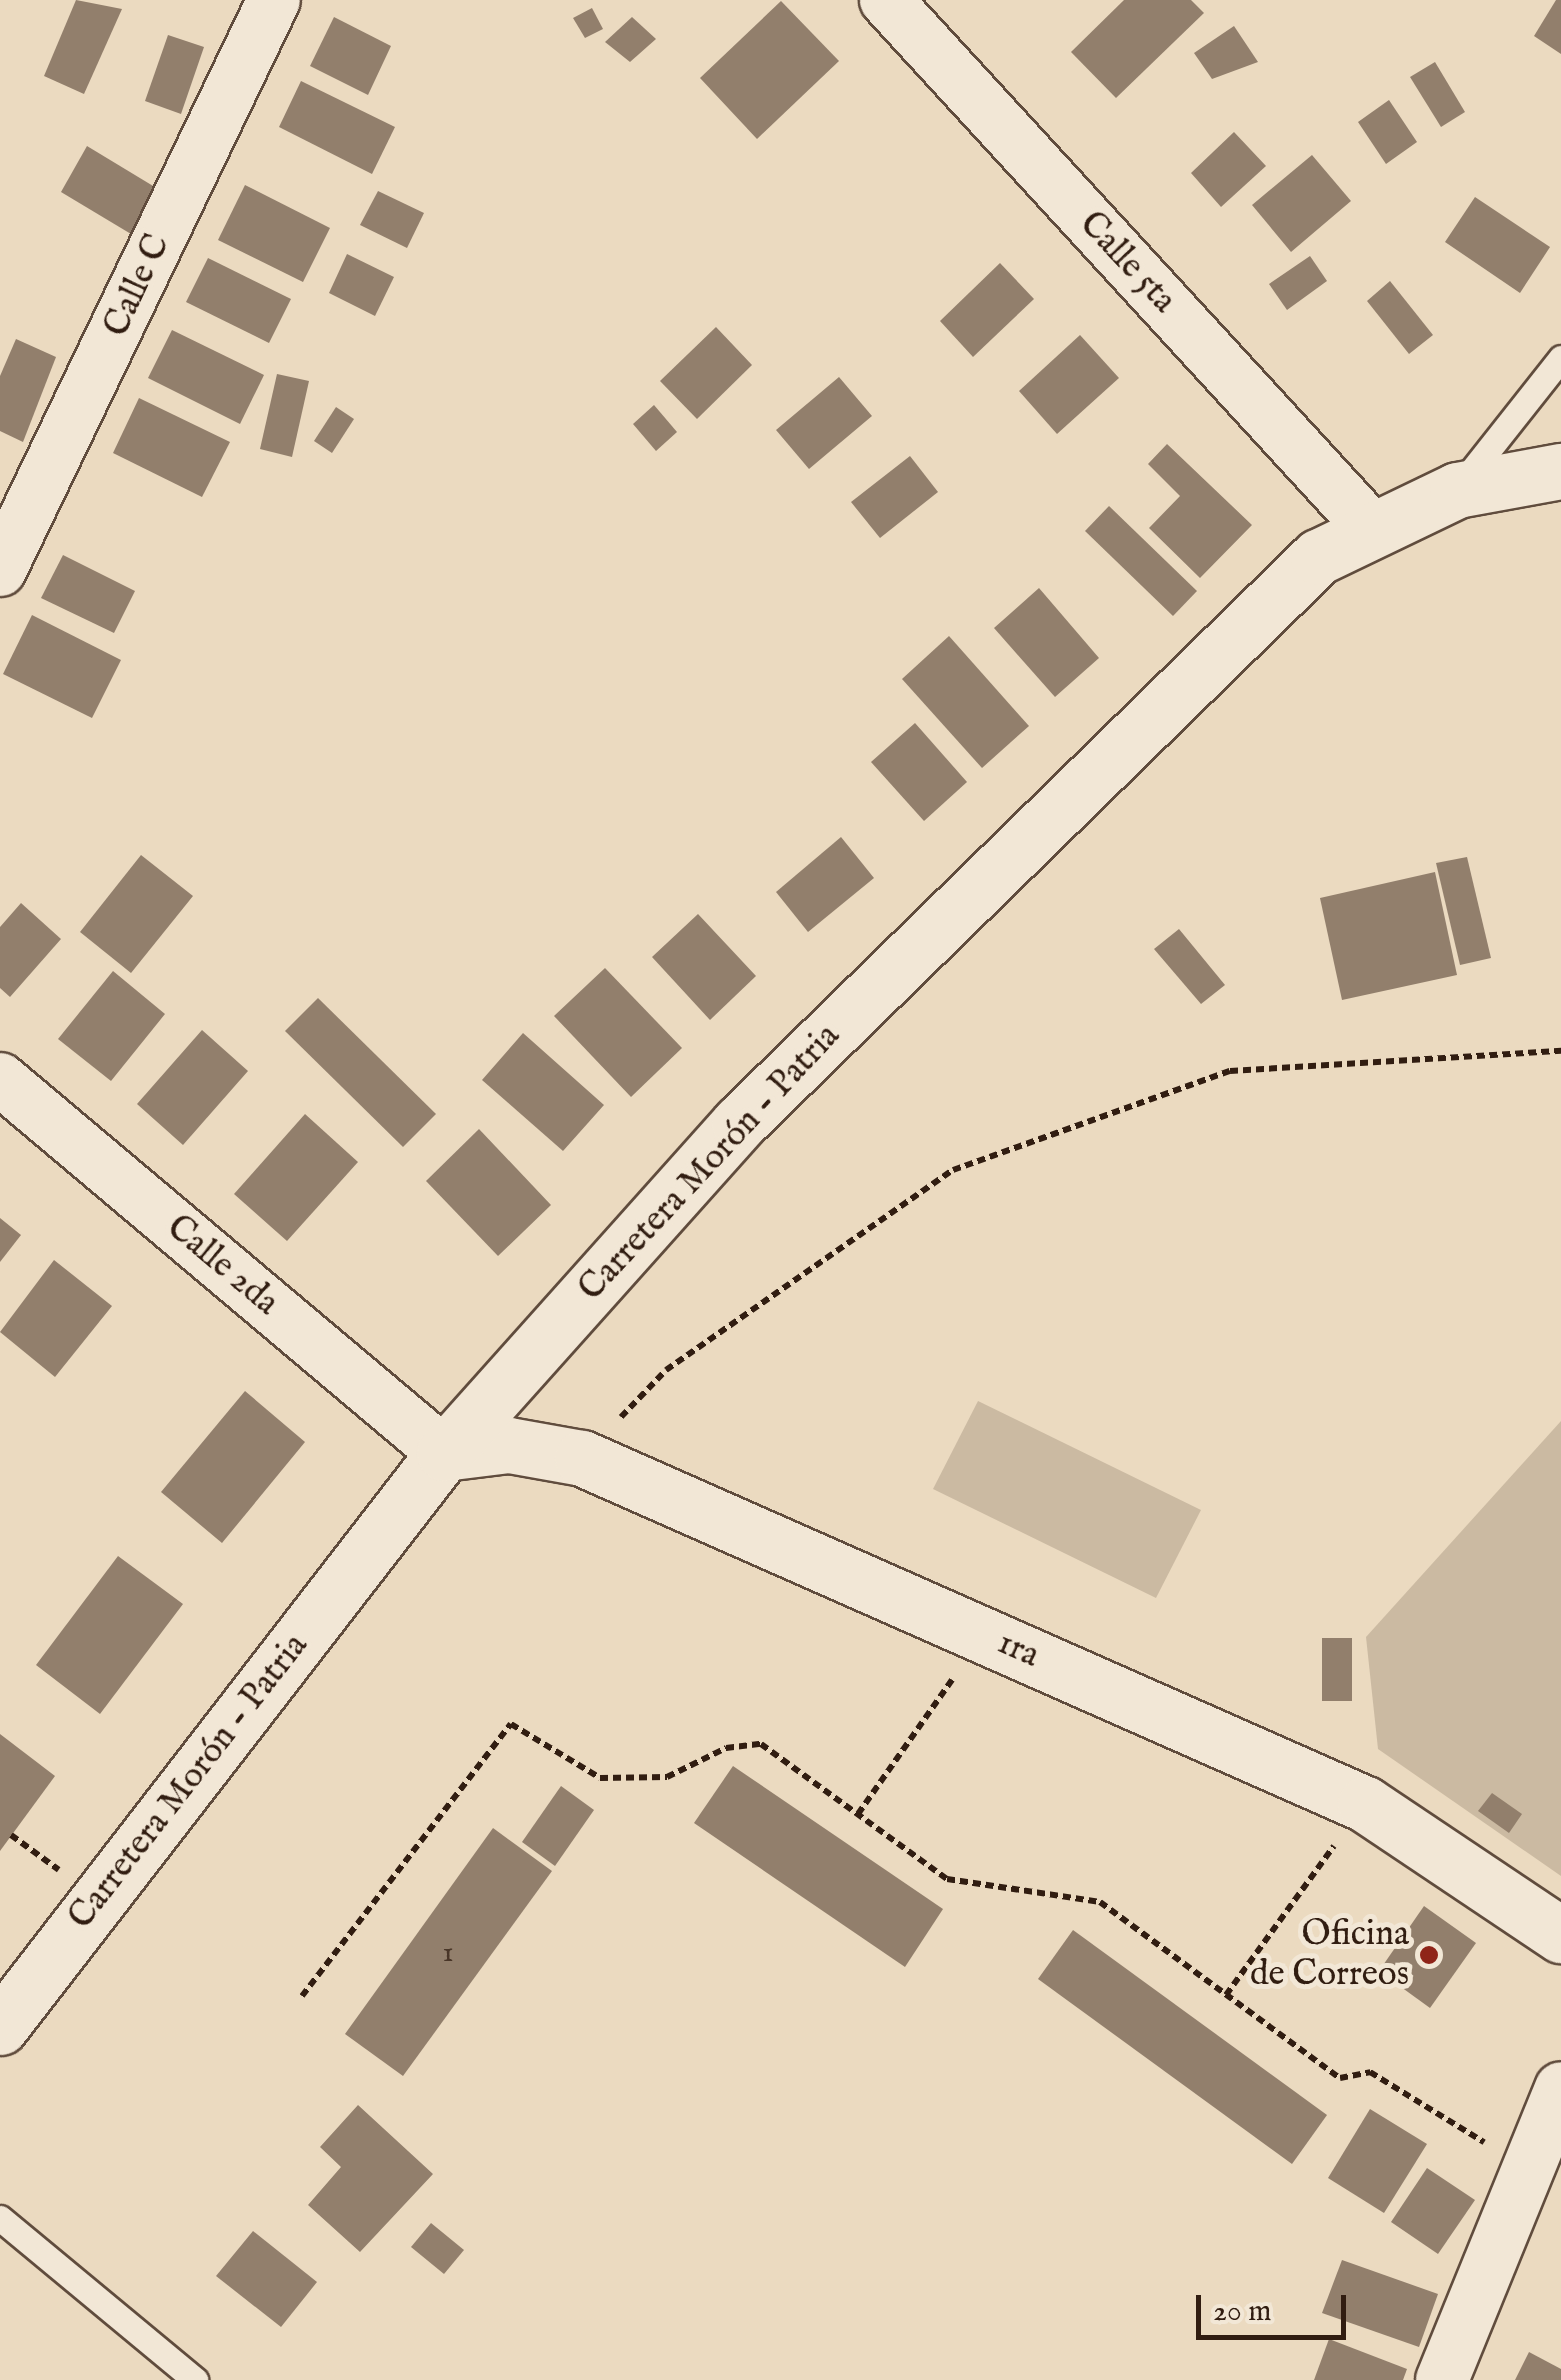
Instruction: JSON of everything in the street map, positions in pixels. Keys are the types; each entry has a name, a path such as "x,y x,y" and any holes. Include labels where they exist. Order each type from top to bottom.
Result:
{"street":[{"name":"Calle C","path":"0,570 16,499 274,0"},
{"name":"Calle 5ta","path":"886,0 1369,526"},
{"name":"Carretera Morón - Patria","path":"0,2027 444,1453 739,1122 1318,557 1369,526 1457,490 1561,471"},
{"name":"Calle 2da","path":"0,1079 444,1453"},
{"name":"1ra","path":"444,1453 508,1445 582,1458 1365,1804 1561,1934"},
{"path":"1442,2380 1561,2088"}],"lane":[{"path":"1457,490 1561,358"},
{"path":"0,2218 196,2380"}],"path":[{"path":"582,1458 666,1370 954,1170 1230,1071 1561,1051"},
{"path":"858,1814 984,1635"},
{"path":"302,1996 511,1724 600,1778 667,1777 726,1748 761,1744 947,1879 1100,1902 1340,2078 1370,2072 1528,2169"},
{"path":"1226,1994 1365,1804"}],"shaded area":[{"path":"978,1401 1201,1510 1156,1598 933,1489"},
{"path":"1561,1421 1561,1876 1378,1749 1366,1637"}],"building":[{"path":"76,0 122,9 84,94 44,76"},
{"path":"1124,0 1191,0 1204,13 1116,98 1071,52"},
{"path":"1556,0 1561,0 1561,54 1534,36"},
{"path":"781,1 839,61 757,139 700,78"},
{"path":"592,8 603,29 585,38 573,18"},
{"path":"334,17 391,46 368,95 310,66"},
{"path":"632,17 656,39 630,62 605,42"},
{"path":"1234,26 1258,62 1212,79 1194,53"},
{"path":"168,35 204,47 181,114 145,101"},
{"path":"1435,62 1465,112 1441,127 1410,77"},
{"path":"301,81 395,127 372,174 279,127"},
{"path":"1389,100 1417,142 1386,164 1358,122"},
{"path":"1234,132 1266,166 1221,207 1191,173"},
{"path":"87,146 168,195 141,240 61,192"},
{"path":"1312,155 1351,201 1291,252 1252,205"},
{"path":"245,185 330,228 303,282 218,240"},
{"path":"378,191 424,213 407,248 360,225"},
{"path":"1475,197 1550,247 1520,293 1445,242"},
{"path":"347,254 394,277 375,316 329,293"},
{"path":"1310,256 1327,281 1287,310 1269,284"},
{"path":"208,258 291,299 269,343 186,302"},
{"path":"1000,263 1034,299 973,357 940,321"},
{"path":"1390,281 1433,335 1409,354 1367,301"},
{"path":"716,327 752,365 697,419 660,381"},
{"path":"172,330 264,375 240,424 148,378"},
{"path":"1080,335 1119,378 1057,434 1019,391"},
{"path":"16,339 56,357 23,442 0,431 0,376"},
{"path":"277,374 309,381 292,457 260,449"},
{"path":"839,377 872,416 809,469 776,430"},
{"path":"139,398 230,442 202,497 113,453"},
{"path":"654,405 677,432 656,451 633,424"},
{"path":"336,407 354,419 332,453 314,441"},
{"path":"1167,444 1252,525 1200,578 1149,528 1180,496 1148,464"},
{"path":"910,456 938,492 880,538 851,502"},
{"path":"1109,506 1197,591 1173,616 1085,531"},
{"path":"63,555 135,591 114,633 41,598"},
{"path":"1039,588 1099,658 1055,697 994,628"},
{"path":"32,615 121,660 92,718 3,674"},
{"path":"949,636 1029,726 982,768 902,679"},
{"path":"915,723 967,782 924,821 871,762"},
{"path":"841,837 874,878 808,932 776,892"},
{"path":"141,855 193,896 131,973 80,932"},
{"path":"1467,857 1491,958 1460,965 1436,863"},
{"path":"1435,872 1457,975 1342,1000 1320,898"},
{"path":"21,903 61,939 10,997 0,988 0,927"},
{"path":"698,914 756,976 710,1020 652,957"},
{"path":"1179,929 1225,985 1201,1004 1154,949"},
{"path":"605,968 682,1048 631,1097 554,1016"},
{"path":"113,971 165,1014 111,1081 58,1039"},
{"path":"318,998 436,1114 403,1147 285,1031"},
{"path":"202,1030 248,1071 183,1145 137,1104"},
{"path":"523,1033 604,1105 563,1151 482,1080"},
{"path":"305,1114 358,1162 287,1241 234,1194"},
{"path":"479,1129 551,1205 498,1256 426,1181"},
{"path":"0,1218 21,1235 0,1262"},
{"path":"54,1260 112,1306 55,1377 0,1332"},
{"path":"245,1391 305,1442 222,1543 161,1492"},
{"path":"118,1556 183,1604 100,1714 36,1665"},
{"path":"1322,1638 1352,1638 1352,1701 1322,1701"},
{"path":"0,1734 55,1776 0,1851"},
{"path":"733,1766 943,1909 905,1967 694,1823"},
{"path":"561,1786 594,1810 555,1866 522,1842"},
{"path":"1492,1793 1522,1814 1509,1833 1478,1811"},
{"path":"493,1828 552,1871 403,2076 345,2034"},
{"path":"1424,1906 1476,1943 1430,2008 1379,1971"},
{"path":"1073,1930 1327,2115 1292,2164 1038,1979"},
{"path":"358,2105 433,2174 360,2252 308,2205 341,2167 320,2147"},
{"path":"1370,2109 1427,2144 1384,2213 1328,2178"},
{"path":"1427,2168 1475,2200 1438,2254 1391,2222"},
{"path":"431,2223 464,2250 444,2274 411,2247"},
{"path":"253,2231 317,2282 281,2327 216,2276"},
{"path":"1342,2260 1438,2294 1419,2347 1322,2313"},
{"path":"1329,2339 1407,2369 1403,2380 1314,2380"},
{"path":"1529,2352 1561,2369 1561,2380 1515,2380"}],"place":[{"name":"Oficina de Correos","path":"1429,1955"}]}
